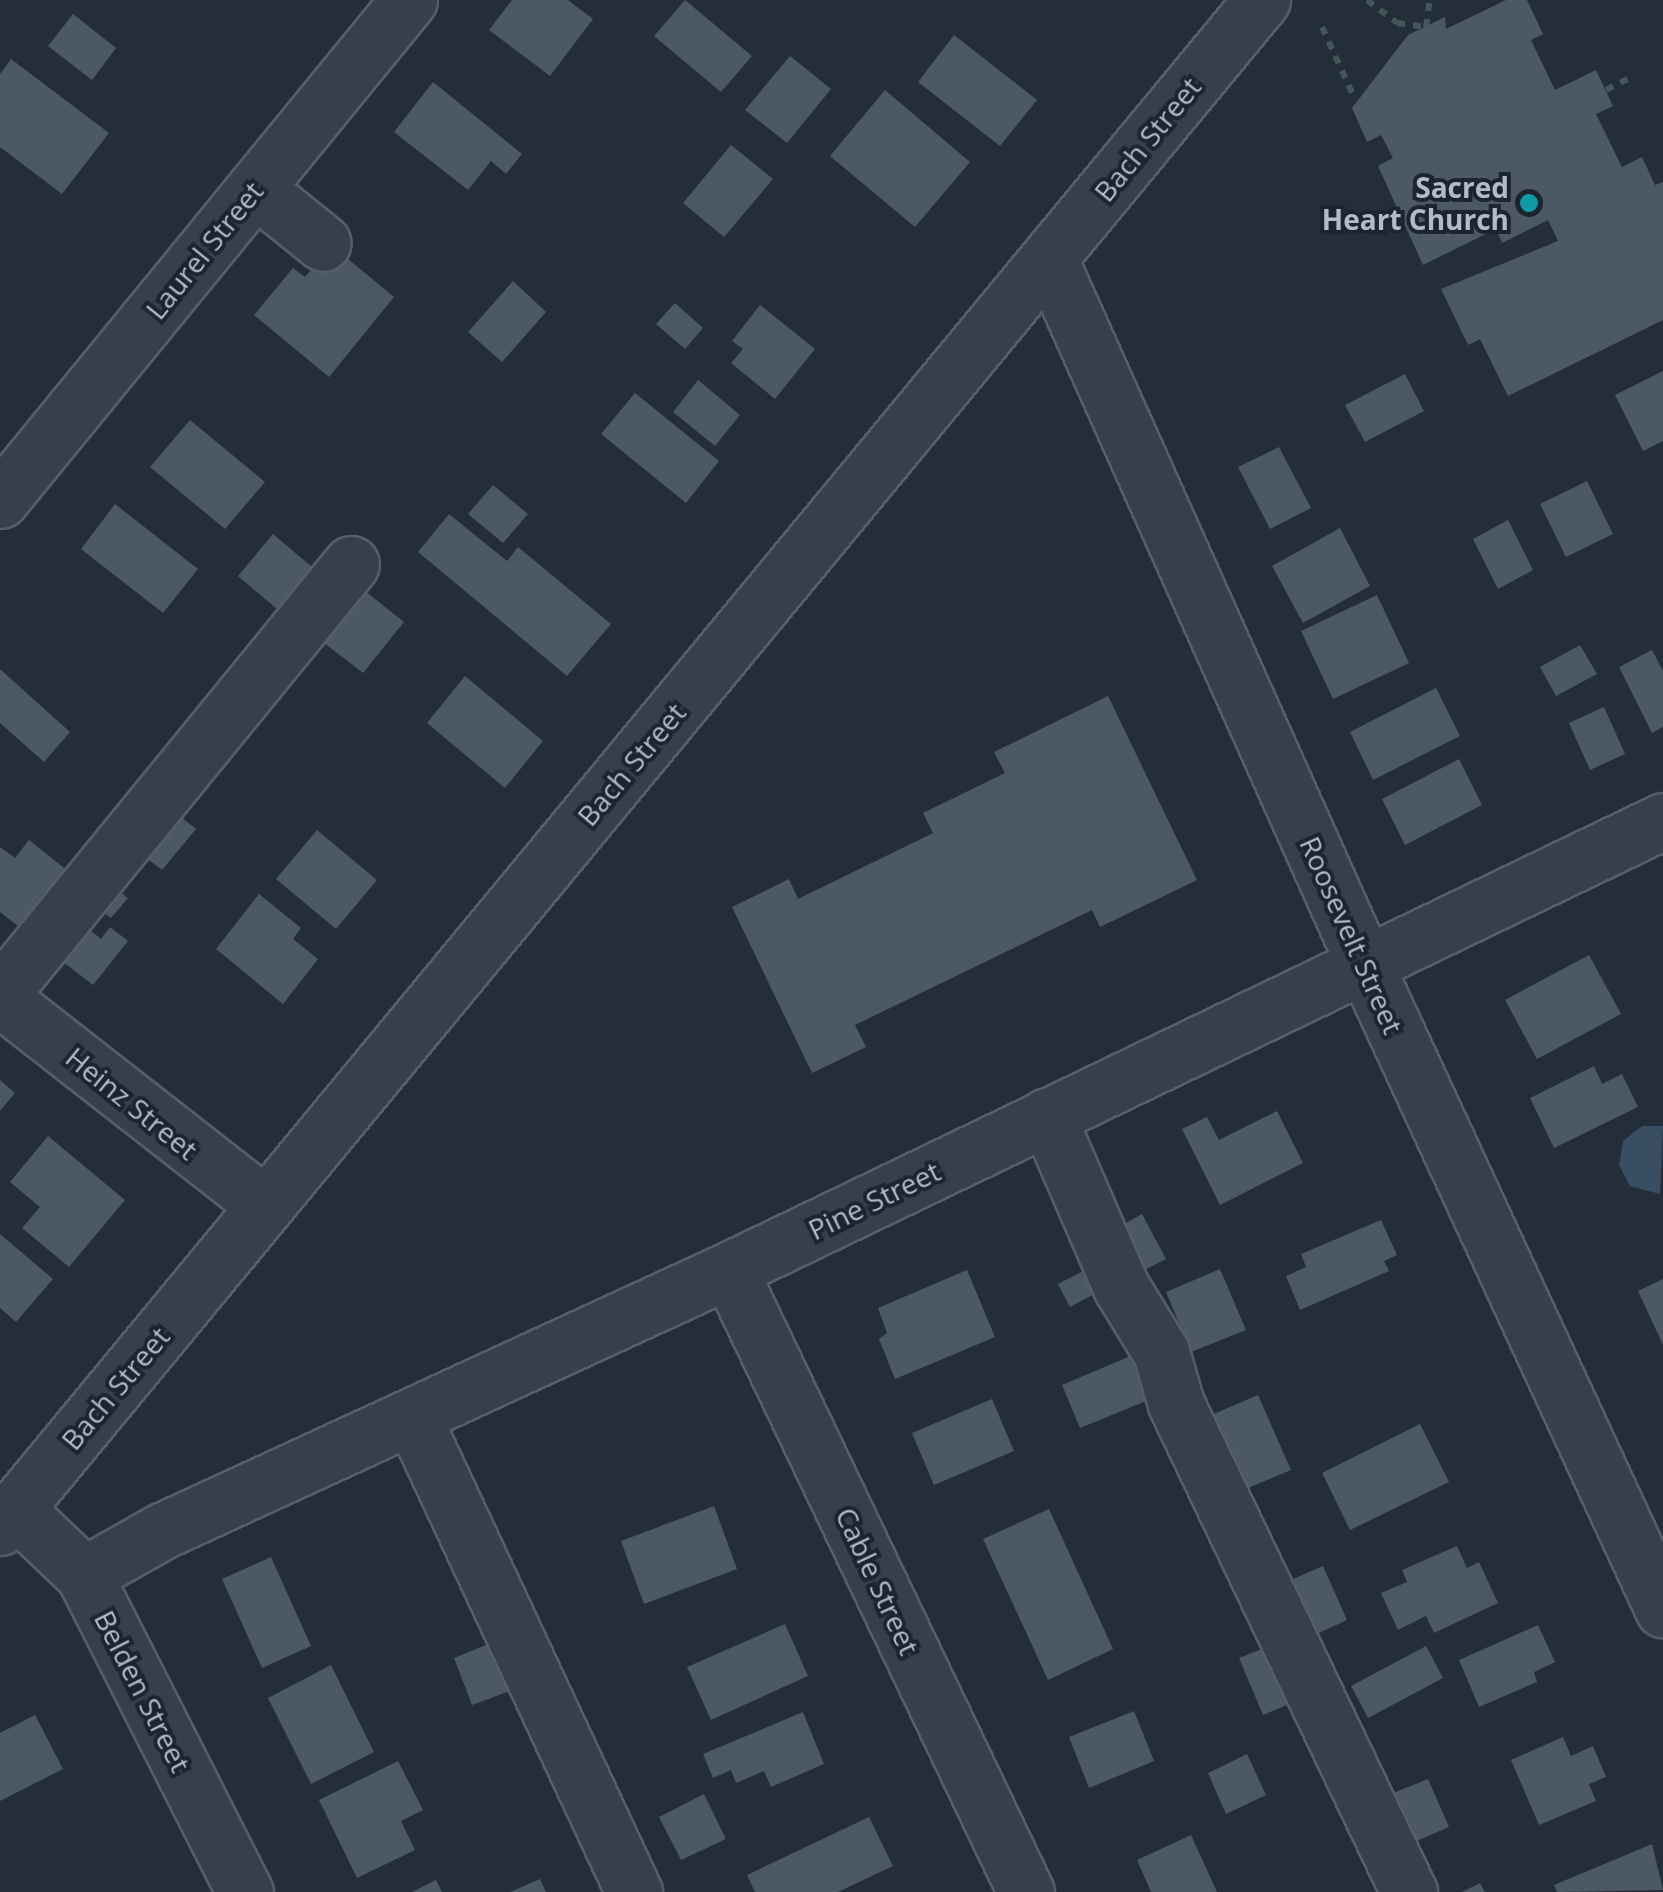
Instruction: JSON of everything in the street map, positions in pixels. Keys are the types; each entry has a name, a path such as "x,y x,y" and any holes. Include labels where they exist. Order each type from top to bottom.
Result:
{"street":[{"name":"Laurel Street","path":"0,500 409,0"},
{"name":"Bach Street","path":"7,1518 1262,0"},
{"path":"255,188 323,243"},
{"name":"Roosevelt Street","path":"1049,258 1364,965 1661,1598"},
{"path":"0,996 351,564"},
{"name":"Pine Street","path":"84,1575 162,1531 730,1270 1663,821"},
{"name":"Heinz Street","path":"0,996 265,1206"},
{"path":"1047,1116 1121,1287 1161,1352 1176,1404 1408,1892"},
{"name":"Cable Street","path":"730,1270 1026,1892"},
{"path":"414,1418 634,1892"},
{"name":"Belden Street","path":"7,1518 84,1575 245,1892"}],"path":[{"path":"1367,0 1398,23 1426,27 1430,0"},
{"path":"1322,28 1354,97"},
{"path":"1606,90 1634,76"}],"water":[{"path":"1642,1126 1663,1126 1660,1194 1630,1186 1619,1165 1623,1141"}],"building":[{"path":"512,0 568,0 593,19 550,76 489,30"},
{"path":"685,0 752,56 721,92 654,36"},
{"name":"Sacred Heart Church","path":"1506,0 1527,0 1543,34 1531,40 1555,90 1596,70 1613,106 1596,114 1622,167 1642,157 1655,185 1663,182 1663,320 1508,396 1480,339 1468,345 1441,289 1558,241 1548,220 1502,243 1496,229 1423,265 1378,166 1393,158 1381,135 1367,142 1352,108 1408,35 1445,17 1446,29"},
{"path":"73,14 116,48 92,80 48,46"},
{"path":"954,35 1037,100 1000,146 918,82"},
{"path":"790,56 831,89 787,143 745,110"},
{"path":"11,59 109,133 62,194 0,147 0,74"},
{"path":"433,82 522,154 506,174 491,161 468,190 394,132"},
{"path":"885,90 970,162 915,227 830,156"},
{"path":"731,145 773,179 724,237 683,203"},
{"path":"331,245 394,297 329,377 254,315 293,268 305,277"},
{"path":"513,281 546,312 502,362 468,332"},
{"path":"675,303 703,328 685,349 656,324"},
{"path":"760,305 815,349 775,399 731,363 743,349 732,341"},
{"path":"1663,371 1663,441 1643,451 1615,395"},
{"path":"1405,374 1424,411 1365,442 1345,405"},
{"path":"698,380 740,415 715,446 673,412"},
{"path":"635,393 719,461 686,503 601,434"},
{"path":"190,420 265,482 225,529 150,467"},
{"path":"1279,447 1311,508 1270,529 1238,467"},
{"path":"1587,481 1613,534 1566,557 1540,504"},
{"path":"493,485 528,514 503,543 468,514"},
{"path":"115,504 198,569 163,613 81,549"},
{"path":"449,514 507,561 518,547 611,624 567,676 418,552"},
{"path":"1508,520 1533,570 1498,589 1473,539"},
{"path":"1340,528 1370,586 1303,623 1272,566"},
{"path":"273,534 312,567 277,609 238,576"},
{"path":"360,587 404,622 363,673 319,639"},
{"path":"1377,595 1409,663 1333,699 1301,631"},
{"path":"1580,645 1597,674 1556,696 1540,667"},
{"path":"1652,650 1663,671 1663,727 1652,733 1619,667"},
{"path":"0,669 70,732 44,762 0,723"},
{"path":"465,676 543,741 505,788 427,723"},
{"path":"1436,688 1460,736 1373,780 1350,732"},
{"path":"1108,696 1197,880 1100,927 1092,910 855,1025 866,1047 812,1073 732,907 789,879 798,899 933,833 923,813 1005,773 994,752"},
{"path":"1604,707 1625,754 1590,770 1569,723"},
{"path":"1459,759 1482,805 1405,845 1382,799"},
{"path":"171,809 196,829 162,870 137,851"},
{"path":"317,830 377,880 336,929 276,879"},
{"path":"29,840 68,871 22,929 0,912 0,847 15,858"},
{"path":"112,886 128,898 111,918 95,906"},
{"path":"259,894 301,928 293,939 318,959 283,1004 216,949"},
{"path":"84,925 101,939 110,927 128,941 93,985 58,958"},
{"path":"1589,955 1621,1014 1537,1059 1505,1000"},
{"path":"1594,1066 1602,1084 1622,1074 1638,1107 1554,1148 1530,1098"},
{"path":"0,1080 15,1093 0,1111"},
{"path":"1277,1111 1303,1163 1220,1205 1182,1129 1207,1117 1219,1140"},
{"path":"48,1136 125,1200 69,1267 22,1228 40,1207 10,1182"},
{"path":"1142,1214 1166,1259 1135,1275 1112,1231"},
{"path":"1381,1220 1397,1255 1384,1261 1389,1271 1300,1310 1286,1276 1306,1267 1301,1254"},
{"path":"0,1234 53,1279 16,1322 0,1308"},
{"path":"1220,1269 1246,1330 1191,1352 1166,1292"},
{"path":"967,1270 995,1337 895,1379 879,1339 887,1333 878,1308"},
{"path":"1085,1270 1096,1293 1070,1307 1058,1284"},
{"path":"1663,1279 1663,1345 1638,1291"},
{"path":"1133,1355 1151,1399 1080,1428 1062,1385"},
{"path":"1258,1395 1291,1470 1243,1490 1202,1419"},
{"path":"992,1399 1014,1451 934,1485 912,1433"},
{"path":"1420,1424 1449,1482 1350,1530 1322,1473"},
{"path":"714,1506 737,1569 644,1604 621,1541"},
{"path":"1049,1509 1113,1649 1048,1680 983,1539"},
{"path":"1457,1546 1467,1568 1479,1562 1498,1603 1434,1633 1426,1616 1398,1630 1381,1593 1407,1582 1402,1570"},
{"path":"271,1557 311,1646 262,1668 222,1579"},
{"path":"1323,1566 1347,1620 1302,1641 1277,1586"},
{"path":"785,1624 808,1676 711,1720 687,1667"},
{"path":"1538,1625 1555,1662 1534,1672 1537,1682 1479,1707 1459,1660"},
{"path":"491,1643 510,1691 472,1705 454,1658"},
{"path":"1269,1646 1292,1703 1263,1715 1239,1658"},
{"path":"1426,1646 1443,1678 1368,1718 1351,1686"},
{"path":"331,1665 374,1752 311,1784 268,1698"},
{"path":"1134,1711 1154,1761 1089,1788 1069,1737"},
{"path":"803,1712 824,1764 771,1787 764,1771 736,1783 731,1770 713,1778 703,1754"},
{"path":"35,1715 63,1769 0,1801 0,1733"},
{"path":"1563,1737 1571,1756 1593,1746 1606,1777 1589,1784 1596,1801 1539,1825 1511,1760"},
{"path":"1247,1754 1266,1795 1226,1814 1208,1773"},
{"path":"398,1761 423,1810 401,1821 415,1850 357,1878 319,1800"},
{"path":"1428,1779 1449,1827 1405,1846 1383,1797"},
{"path":"704,1794 726,1839 681,1860 659,1817"},
{"path":"869,1817 893,1866 838,1892 755,1892 747,1875"},
{"path":"1191,1835 1217,1892 1151,1892 1137,1860"},
{"path":"1652,1844 1663,1890 1557,1892 1554,1885"},
{"path":"540,1879 546,1892 510,1892"},
{"path":"436,1880 442,1892 412,1892"},
{"path":"1480,1883 1485,1892 1462,1892"}],"place":[{"name":"Sacred Heart Church","path":"1529,203"}]}
